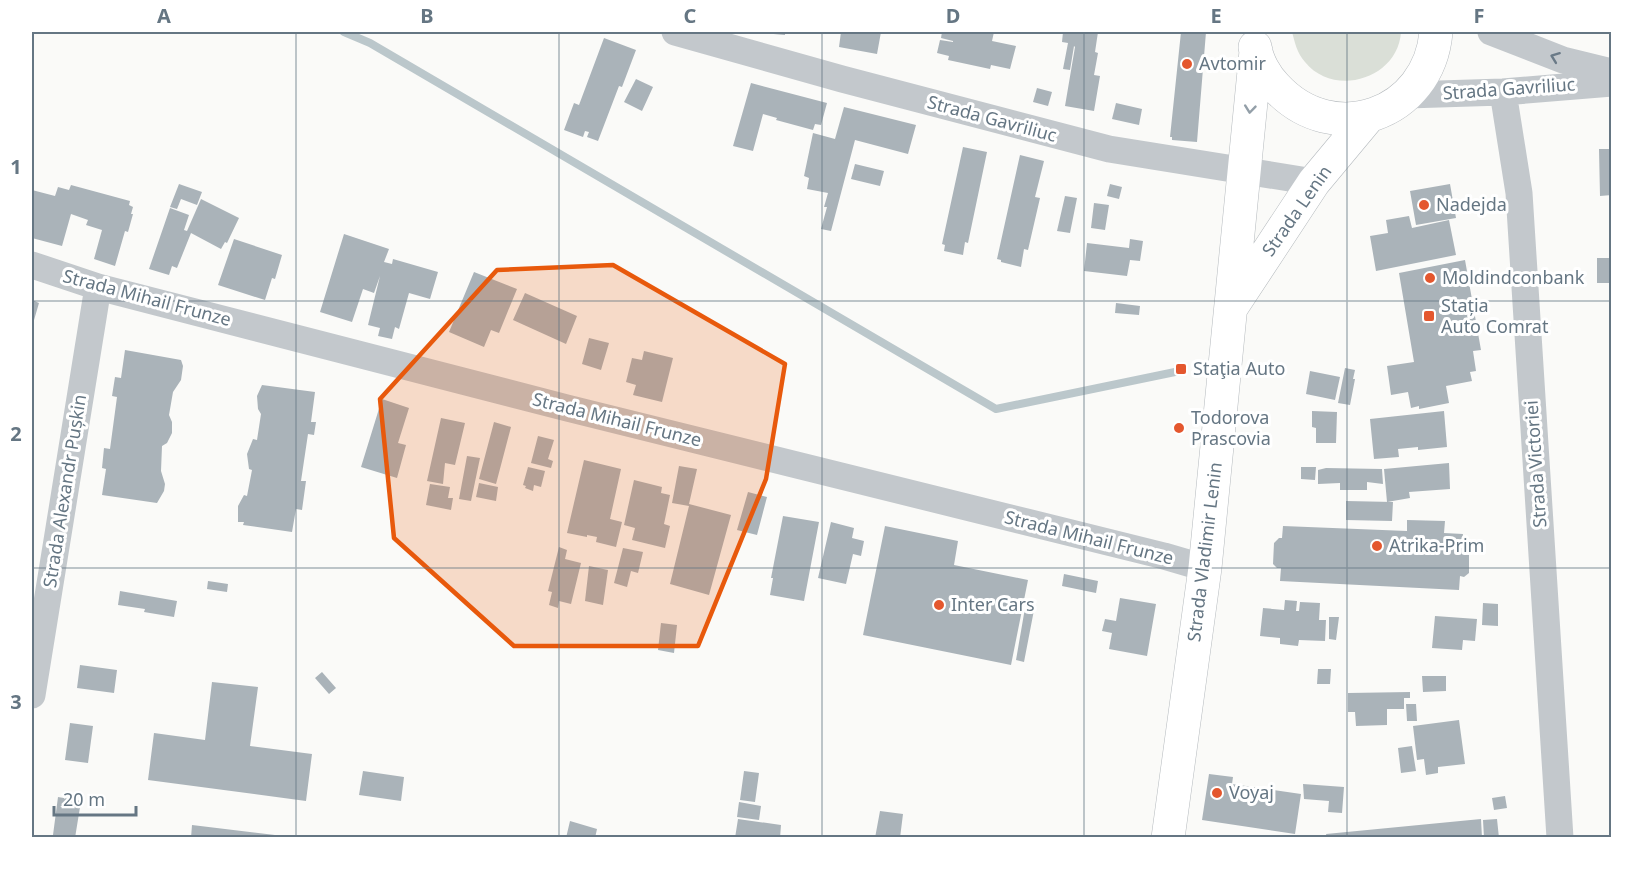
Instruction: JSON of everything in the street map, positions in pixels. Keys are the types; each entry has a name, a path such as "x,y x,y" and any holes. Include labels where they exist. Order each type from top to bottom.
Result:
{"main road":[{"path":"1255,41 1267,78 1287,99 1312,114 1341,119 1369,116 1389,108 1407,95 1424,74 1434,49 1436,32"},
{"name":"Strada Vladimir Lenin","path":"1168,837 1205,568 1255,41"},
{"name":"Strada Lenin","path":"1231,309 1314,182 1369,116"}],"street":[{"name":"Strada Gavriliuc","path":"675,32 842,79 1109,149 1314,182"},
{"name":"Strada Gavriliuc","path":"1491,32 1563,60 1611,72"},
{"name":"Strada Gavriliuc","path":"1407,95 1503,92 1611,82"},
{"name":"Strada Victoriei","path":"1503,92 1519,193 1560,837"},
{"name":"Strada Mihail Frunze","path":"32,265 98,287 567,408 1205,568"},
{"name":"Strada Alexandr Pușkin","path":"32,695 98,287"}],"highlighted area":[{"path":"613,265 785,364 766,479 698,646 514,646 394,538 380,399 497,270"}],"shaded area":[{"path":"1292,32 1401,32 1397,48 1389,62 1377,72 1347,81 1332,79 1317,73 1300,55"}],"building":[{"path":"785,32 785,35 761,33"},
{"path":"841,32 881,32 877,54 839,47"},
{"path":"942,32 994,32 992,41 1016,46 1010,69 991,65 990,69 948,60 949,56 937,53 940,40 953,42 941,38"},
{"path":"1063,32 1098,32 1095,52 1098,53 1094,75 1100,76 1094,111 1065,106 1075,47 1070,70 1063,69 1068,43 1062,42"},
{"path":"1181,32 1206,32 1197,142 1172,140 1170,137"},
{"path":"604,38 636,50 622,87 619,86 598,141 587,137 589,132 585,131 583,137 564,130 574,103 579,105"},
{"path":"636,79 653,87 642,111 624,102"},
{"path":"751,83 827,103 821,125 815,124 813,130 763,114 753,151 733,146"},
{"path":"1037,88 1052,92 1048,106 1033,102"},
{"path":"1116,103 1142,109 1139,125 1112,119"},
{"path":"844,107 916,125 908,154 855,140 831,231 821,229 828,193 807,189 809,178 804,176 813,133 835,139"},
{"path":"963,147 987,152 968,243 965,242 963,255 944,251 945,245 942,244"},
{"path":"1599,149 1612,149 1612,195 1600,196"},
{"path":"1020,155 1044,161 1035,197 1040,198 1028,250 1024,249 1021,267 997,259"},
{"path":"855,164 884,171 880,186 851,179"},
{"path":"179,184 202,192 197,205 181,199 177,209 170,207"},
{"path":"1110,184 1122,187 1119,199 1107,196"},
{"path":"1450,184 1456,218 1416,225 1410,191"},
{"path":"71,185 130,201 129,205 133,207 131,214 133,214 128,232 125,231 115,266 94,259 102,230 86,225 88,220 71,214 62,246 32,238 32,190 55,196 58,187 69,190"},
{"path":"1065,196 1077,198 1070,233 1057,231"},
{"path":"201,199 239,218 227,243 225,242 221,249 191,233 177,268 172,266 169,275 149,269 170,208 189,215 184,230 187,231"},
{"path":"1094,203 1109,205 1105,230 1091,228"},
{"path":"1409,216 1412,228 1449,220 1456,255 1376,271 1370,236 1388,233 1386,220"},
{"path":"344,234 389,249 384,262 392,264 393,259 438,272 430,299 409,293 399,329 395,327 392,339 378,336 380,328 368,325 380,276 374,293 363,289 352,322 320,312"},
{"path":"234,239 282,255 275,279 272,278 265,300 218,285"},
{"path":"1130,239 1143,241 1140,261 1130,260 1127,276 1084,271 1087,243 1129,248"},
{"path":"1597,258 1612,258 1610,283 1597,283"},
{"path":"1465,260 1481,350 1473,351 1476,371 1470,372 1472,381 1446,386 1449,403 1419,409 1419,406 1411,408 1408,392 1391,395 1387,366 1414,362 1399,273"},
{"path":"474,272 517,289 499,333 491,330 484,347 449,332"},
{"path":"525,293 577,316 566,344 513,320"},
{"path":"32,300 39,303 32,327"},
{"path":"1116,303 1140,306 1139,315 1115,313"},
{"path":"589,338 609,343 601,370 582,364"},
{"path":"125,350 181,360 183,366 181,380 173,392 169,415 172,422 172,433 167,443 162,446 161,471 165,484 157,503 102,495 106,469 102,468 104,448 110,449 117,397 112,396 115,377 121,378"},
{"path":"644,351 673,358 662,402 633,395 636,385 626,382 632,358 642,360"},
{"path":"1345,368 1355,370 1350,405 1338,403"},
{"path":"1310,371 1340,377 1335,400 1306,394"},
{"path":"262,385 315,392 311,422 316,422 314,435 308,434 301,481 306,481 302,510 296,509 292,532 243,525 244,522 238,522 238,506 244,495 247,496 252,470 249,469 247,454 253,439 257,440 261,414 258,409 257,396"},
{"path":"382,399 409,408 398,443 406,445 397,478 361,467"},
{"path":"1312,411 1337,412 1336,443 1316,443 1316,428 1312,427"},
{"path":"1444,411 1447,447 1418,450 1418,447 1398,449 1399,457 1374,459 1370,419"},
{"path":"441,418 465,423 455,465 445,463 443,484 427,481"},
{"path":"494,422 511,427 496,484 479,479"},
{"path":"538,436 554,440 548,459 553,461 551,468 531,463"},
{"path":"467,456 480,458 471,501 459,499"},
{"path":"584,460 621,469 610,519 622,522 616,547 596,542 597,537 567,533"},
{"path":"1449,463 1450,489 1409,492 1410,498 1387,502 1384,469"},
{"path":"679,466 697,469 689,504 731,515 709,595 670,584 689,506 672,503"},
{"path":"528,467 545,471 541,487 534,485 533,491 523,485"},
{"path":"1301,467 1316,467 1315,480 1301,479"},
{"path":"1326,468 1382,469 1383,484 1367,482 1367,490 1340,490 1340,483 1318,484 1318,470"},
{"path":"634,480 662,487 661,493 670,495 664,524 670,526 665,548 632,540 635,528 624,525"},
{"path":"479,483 498,487 496,501 476,497"},
{"path":"430,484 450,487 448,498 453,498 451,510 426,505"},
{"path":"748,492 767,497 757,535 737,530"},
{"path":"1346,501 1393,502 1392,521 1346,520"},
{"path":"783,516 819,522 804,601 770,595"},
{"path":"1407,520 1445,521 1444,533 1463,534 1461,548 1466,548 1469,552 1469,573 1464,577 1460,576 1459,590 1280,581 1281,568 1273,564 1274,543 1282,538 1283,526 1407,531"},
{"path":"831,522 854,528 852,538 864,541 861,556 853,554 846,584 818,578"},
{"path":"885,526 958,541 954,565 1028,580 1011,665 863,635"},
{"path":"559,547 567,550 565,559 581,563 571,604 559,601 558,608 549,605 552,592 548,591"},
{"path":"623,548 643,552 638,573 631,571 627,587 614,583"},
{"path":"589,566 608,570 603,605 585,601"},
{"path":"1064,574 1098,581 1096,593 1062,586"},
{"path":"208,581 228,584 227,592 207,589"},
{"path":"120,591 177,601 174,617 118,605"},
{"path":"1120,598 1156,604 1147,656 1109,649 1112,633 1102,631 1105,619 1116,621"},
{"path":"1285,600 1297,601 1296,611 1299,611 1300,602 1320,603 1319,620 1326,620 1325,641 1299,640 1298,646 1280,644 1280,638 1260,636 1263,608 1284,610"},
{"path":"1483,603 1498,604 1498,626 1482,625"},
{"path":"1025,608 1034,610 1024,662 1016,660"},
{"path":"1435,616 1477,619 1475,641 1463,640 1462,650 1432,648"},
{"path":"1329,617 1339,617 1336,640 1329,639"},
{"path":"661,623 677,625 674,653 658,650"},
{"path":"80,665 117,670 114,693 77,688"},
{"path":"1318,669 1331,669 1330,684 1317,684"},
{"path":"322,672 336,688 329,694 315,678"},
{"path":"1422,676 1446,676 1446,691 1423,692"},
{"path":"212,682 258,687 250,746 312,754 306,801 148,780 154,733 205,740"},
{"path":"1410,692 1410,698 1404,698 1404,709 1387,709 1387,725 1356,726 1355,712 1348,712 1348,693"},
{"path":"1406,704 1416,704 1417,721 1407,721"},
{"path":"1459,720 1465,764 1438,767 1438,773 1426,775 1424,759 1417,760 1413,726"},
{"path":"70,723 93,726 88,763 65,760"},
{"path":"1412,746 1416,771 1401,773 1398,748"},
{"path":"363,771 404,777 401,801 359,795"},
{"path":"744,771 759,773 755,802 740,800"},
{"path":"1209,774 1233,777 1232,784 1301,794 1295,834 1202,820"},
{"path":"1303,784 1344,787 1342,813 1328,812 1329,801 1304,799"},
{"path":"1505,796 1507,808 1494,810 1492,798"},
{"path":"58,797 81,801 75,838 53,835"},
{"path":"739,802 761,806 759,820 737,817"},
{"path":"880,811 903,814 900,838 875,838"},
{"path":"738,819 781,825 780,838 735,838"},
{"path":"1481,819 1482,838 1327,838 1326,834"},
{"path":"1497,819 1499,838 1484,838 1483,820"},
{"path":"570,821 597,829 595,838 566,838"},
{"path":"192,825 275,835 275,838 191,838"}],"waterway":[{"path":"344,32 370,43 996,409 1175,372"}],"place":[{"name":"Avtomir","path":"1187,64"},
{"name":"Nadejda","path":"1424,205"},
{"name":"Moldindconbank","path":"1430,278"},
{"name":"Stația Auto Comrat","path":"1429,316"},
{"name":"Staţia Auto","path":"1181,369"},
{"name":"Todorova Prascovia","path":"1179,428"},
{"name":"Atrika-Prim","path":"1377,546"},
{"name":"Inter Cars","path":"939,605"},
{"name":"Voyaj","path":"1217,793"}]}
